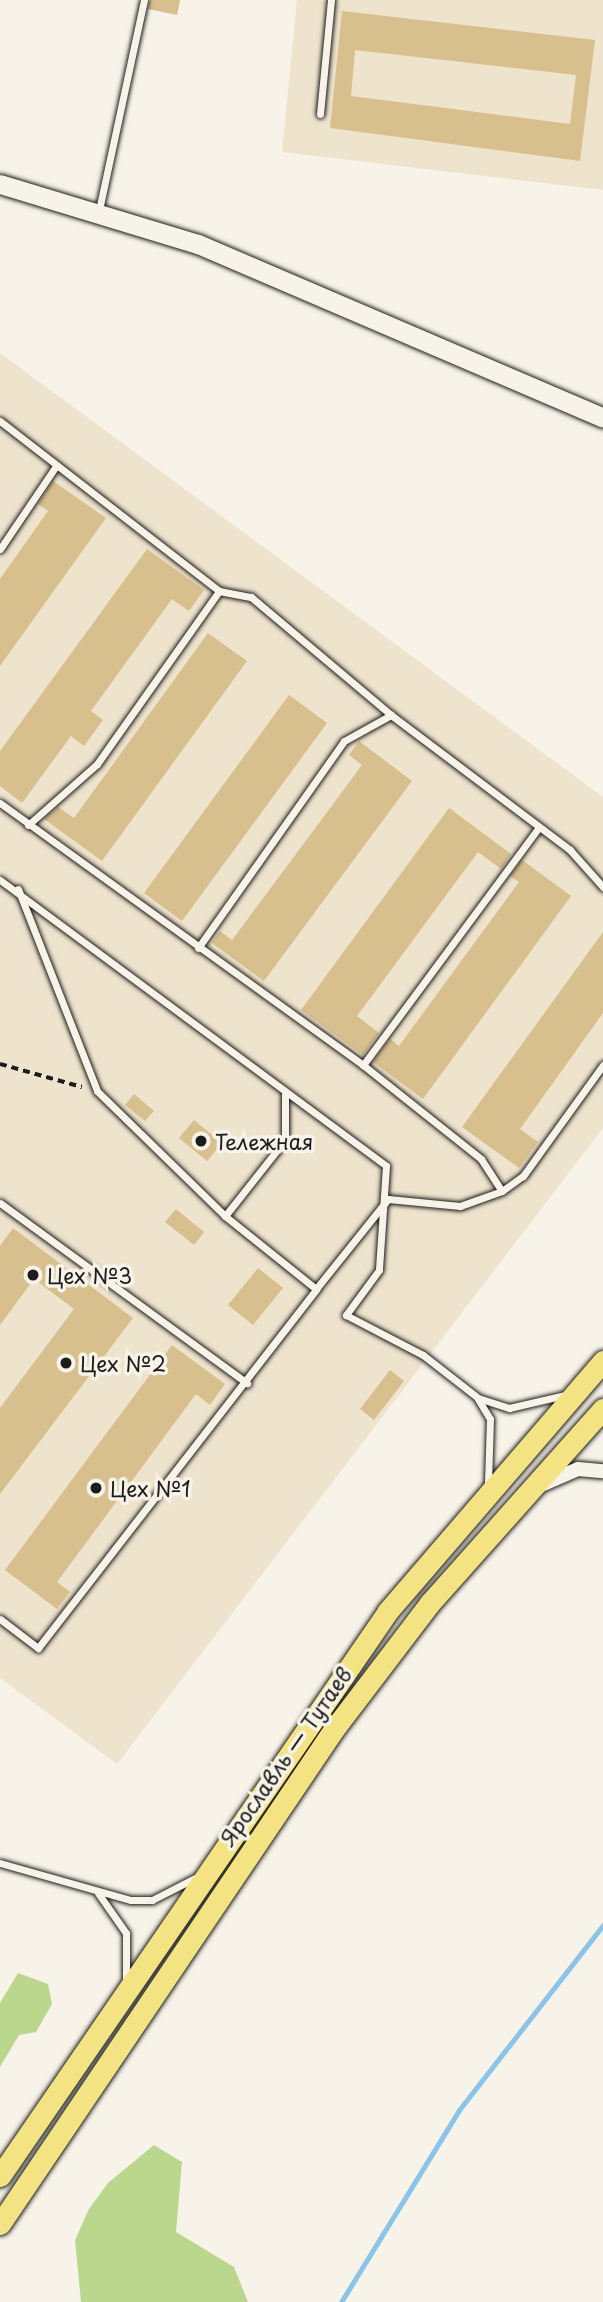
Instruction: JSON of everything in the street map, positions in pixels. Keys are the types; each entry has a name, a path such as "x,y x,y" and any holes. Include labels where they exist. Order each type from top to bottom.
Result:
{"main road":[{"name":"Ярославль — Тутаев","path":"0,2176 207,1866 373,1631 475,1506 603,1361"},
{"name":"Ярославль — Тутаев","path":"0,2224 334,1729 522,1497 603,1409"}],"street":[{"path":"0,184 99,210 271,274 603,418"},
{"path":"522,1497 578,1469 603,1471"}],"lane":[{"path":"99,210 144,0"},
{"path":"320,114 331,0"},
{"path":"0,421 219,591 251,597 391,715 539,827 603,887"},
{"path":"0,549 56,466"},
{"path":"28,825 97,764 219,591"},
{"path":"198,948 344,741 391,715"},
{"path":"0,803 363,1065 481,1159 502,1191"},
{"path":"363,1065 539,827"},
{"path":"0,880 17,889 285,1094 386,1166 388,1199 379,1270 346,1315 423,1355 478,1398 509,1408 539,1406 575,1391"},
{"path":"17,889 97,1091 225,1216 316,1289"},
{"path":"388,1199 460,1206 502,1191 523,1176 603,1065"},
{"path":"225,1216 285,1140 285,1094"},
{"path":"0,1619 38,1648 388,1199"},
{"path":"0,1203 247,1383"},
{"path":"475,1506 491,1479 494,1452 490,1419 478,1398"},
{"path":"0,1863 97,1893 152,1900 207,1866"},
{"path":"97,1893 127,1933 128,1972 121,1996"}],"path":[{"path":"0,1064 97,1091"}],"shaded area":[{"path":"297,0 603,0 603,190 282,152"},
{"path":"0,353 603,797 603,1128 117,1764 0,1678"}],"green space":[{"path":"18,1973 48,1984 52,2004 36,2032 19,2035 0,2067 0,2003"},
{"path":"154,2145 182,2162 176,2232 234,2267 248,2302 81,2302 75,2240 89,2209 108,2183"}],"building":[{"path":"150,0 180,0 177,15 148,9"},
{"path":"342,11 595,40 580,161 330,128","holes":["355,50 576,75 570,124 351,96"]},
{"path":"53,481 106,518 0,666 0,579 48,511 38,504"},
{"path":"147,549 204,590 189,611 172,599 91,711 103,720 84,746 71,736 22,803 0,786 0,751"},
{"path":"208,633 247,661 102,861 44,819 58,807 74,818"},
{"path":"289,695 327,723 182,921 144,893"},
{"path":"359,741 412,781 264,981 212,943 220,931 232,940 362,765 349,755"},
{"path":"449,808 511,854 501,869 478,852 357,1016 379,1033 363,1055 301,1010"},
{"path":"522,860 571,896 423,1099 373,1062 390,1039 399,1046 519,882 510,876"},
{"path":"603,932 603,1013 520,1129 538,1142 519,1168 462,1127"},
{"path":"134,1094 154,1111 145,1121 125,1105"},
{"name":"Тележная","path":"194,1120 222,1143 207,1161 179,1138"},
{"path":"176,1209 204,1232 194,1245 165,1222"},
{"name":"Цех №2","path":"13,1228 133,1318 0,1494 0,1408 74,1309 34,1279 0,1325 0,1246"},
{"path":"258,1268 283,1288 253,1325 228,1305"},
{"name":"Цех №1","path":"172,1345 225,1384 210,1405 196,1394 57,1582 70,1592 57,1609 5,1570"},
{"path":"390,1370 404,1381 374,1420 360,1409"}],"waterway":[{"path":"341,2302 459,2110 603,1925"}],"place":[{"name":"Тележная","path":"201,1141"},
{"name":"Цех №3","path":"33,1275"},
{"name":"Цех №2","path":"66,1363"},
{"name":"Цех №1","path":"96,1488"}]}
